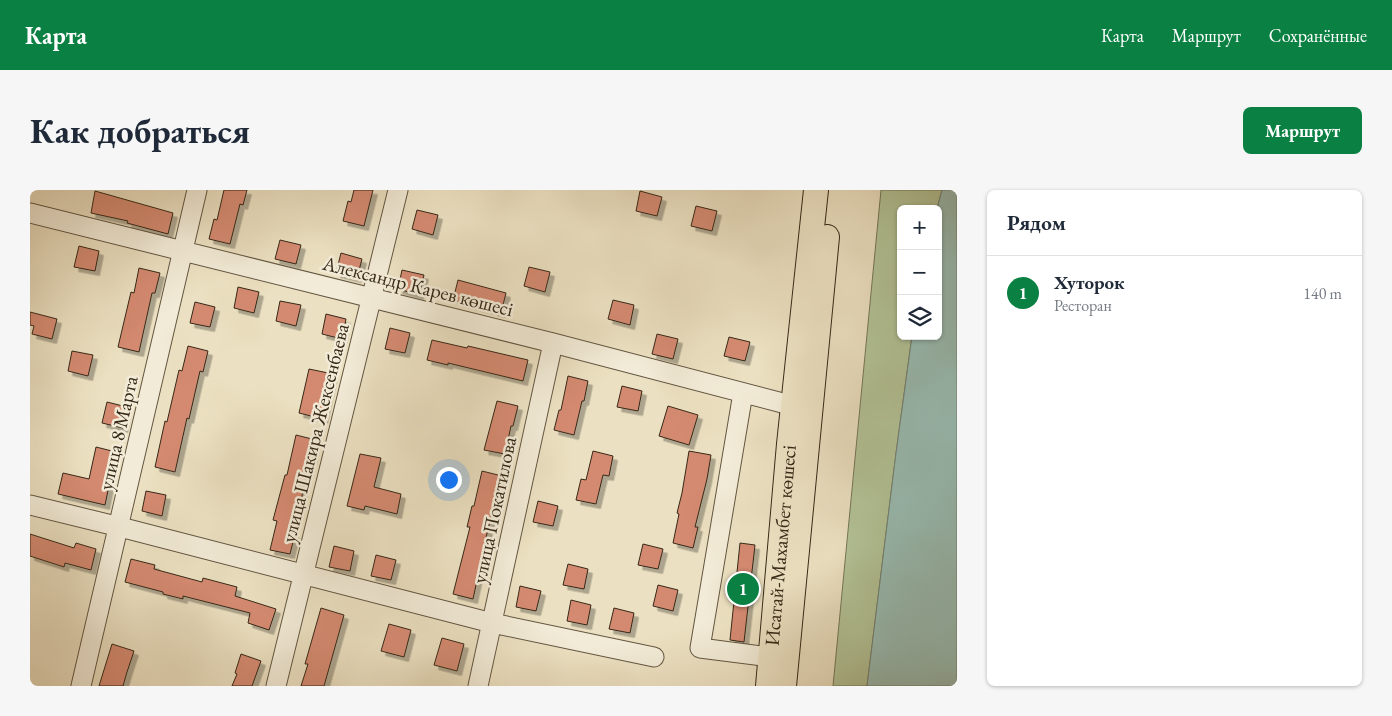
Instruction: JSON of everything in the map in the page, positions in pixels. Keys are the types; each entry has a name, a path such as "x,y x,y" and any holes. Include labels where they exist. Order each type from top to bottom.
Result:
{"main road":[{"path":"784,686 816,190"},
{"path":"803,407 832,190"},
{"name":"Исатай-Махамбет көшесі","path":"768,686 789,444 803,407"}],"street":[{"name":"улица 8 Марта","path":"81,686 120,527 197,190"},
{"name":"улица Шакира Жексенбаева","path":"276,686 398,190"},
{"name":"Александр Карев көшесі","path":"30,213 372,297 803,407"},
{"name":"улица Покатилова","path":"478,686 553,343"},
{"path":"743,392 700,648 770,656"},
{"path":"30,505 492,623 654,657"}],"green space":[{"path":"881,190 942,190 938,205 897,205 897,340 911,340 867,686 833,686"}],"water":[{"path":"942,190 957,190 957,686 867,686 911,340 942,340 942,205 938,205"}],"building":[{"path":"224,190 247,190 243,205 240,204 230,244 209,239 214,219 217,220"},
{"path":"354,190 373,190 364,226 343,221 348,201 351,202"},
{"path":"95,191 173,213 168,234 127,223 128,221 91,213"},
{"path":"640,191 662,197 657,216 636,211"},
{"path":"696,206 717,211 712,231 691,226"},
{"path":"417,210 438,215 433,235 412,229"},
{"path":"280,240 301,245 296,264 275,259"},
{"path":"79,246 99,251 95,271 74,267"},
{"path":"341,253 362,259 357,278 336,273"},
{"path":"529,267 550,272 545,292 524,286"},
{"path":"139,268 160,273 155,293 152,293 139,352 118,347 131,292 134,293"},
{"path":"402,270 424,275 419,295 398,289"},
{"path":"458,280 506,293 501,313 453,300"},
{"path":"238,287 259,292 254,313 234,308"},
{"path":"613,300 634,305 630,325 608,319"},
{"path":"280,301 301,305 296,326 276,321"},
{"path":"195,302 215,307 210,327 190,323"},
{"path":"30,312 57,319 52,339 32,334 34,326 30,325"},
{"path":"326,314 346,319 342,339 322,334"},
{"path":"390,328 410,333 405,353 385,349"},
{"path":"657,334 678,339 673,359 652,354"},
{"path":"729,337 750,342 745,361 724,356"},
{"path":"432,340 528,360 523,381 448,363 448,365 427,360"},
{"path":"188,346 208,351 203,372 200,371 189,419 187,418 175,472 155,467 165,421 167,422 179,370 182,371"},
{"path":"72,351 93,355 88,376 68,371"},
{"path":"309,369 333,374 323,419 299,413"},
{"path":"568,376 588,381 574,435 554,430 559,410 561,410"},
{"path":"622,386 642,391 638,411 617,407"},
{"path":"497,401 518,406 513,426 511,426 505,454 484,450"},
{"path":"107,402 127,407 123,428 102,423"},
{"path":"668,406 698,415 689,445 659,436"},
{"path":"296,435 316,440 291,533 295,534 290,554 270,550 277,521 273,520 285,475 287,475"},
{"path":"96,447 116,452 105,505 58,494 63,473 89,479"},
{"path":"593,451 613,456 609,476 603,475 596,504 576,500 581,479 586,480"},
{"path":"689,451 711,455 695,527 698,527 693,548 673,543"},
{"path":"360,454 381,458 374,487 401,494 397,514 365,506 364,510 347,506"},
{"path":"482,471 502,476 485,542 488,542 483,563 481,562 473,599 453,594 470,527 467,527"},
{"path":"146,491 166,495 162,516 142,511"},
{"path":"538,501 558,506 553,526 533,522"},
{"path":"30,534 74,548 76,543 96,549 91,570 65,563 64,567 30,556"},
{"path":"740,543 755,545 744,642 730,640"},
{"path":"643,544 663,549 658,569 638,565"},
{"path":"334,546 354,551 350,571 329,567"},
{"path":"376,555 396,560 391,580 371,576"},
{"path":"131,559 155,565 154,569 202,582 203,578 237,587 235,596 276,609 269,630 248,623 250,613 183,596 183,599 125,582"},
{"path":"568,564 588,569 584,589 563,585"},
{"path":"658,585 678,590 673,611 653,606"},
{"path":"520,586 541,591 536,611 516,607"},
{"path":"571,600 591,605 587,625 567,621"},
{"path":"321,608 344,615 324,686 301,686 308,664 305,664"},
{"path":"614,608 634,613 630,633 609,629"},
{"path":"389,624 411,630 404,657 381,651"},
{"path":"442,638 464,644 457,671 434,665"},
{"path":"112,644 134,651 123,686 99,686"},
{"path":"241,654 261,661 252,686 232,686 237,674 235,673"}],"place":[{"name":"Хуторок","path":"743,589"}]}
